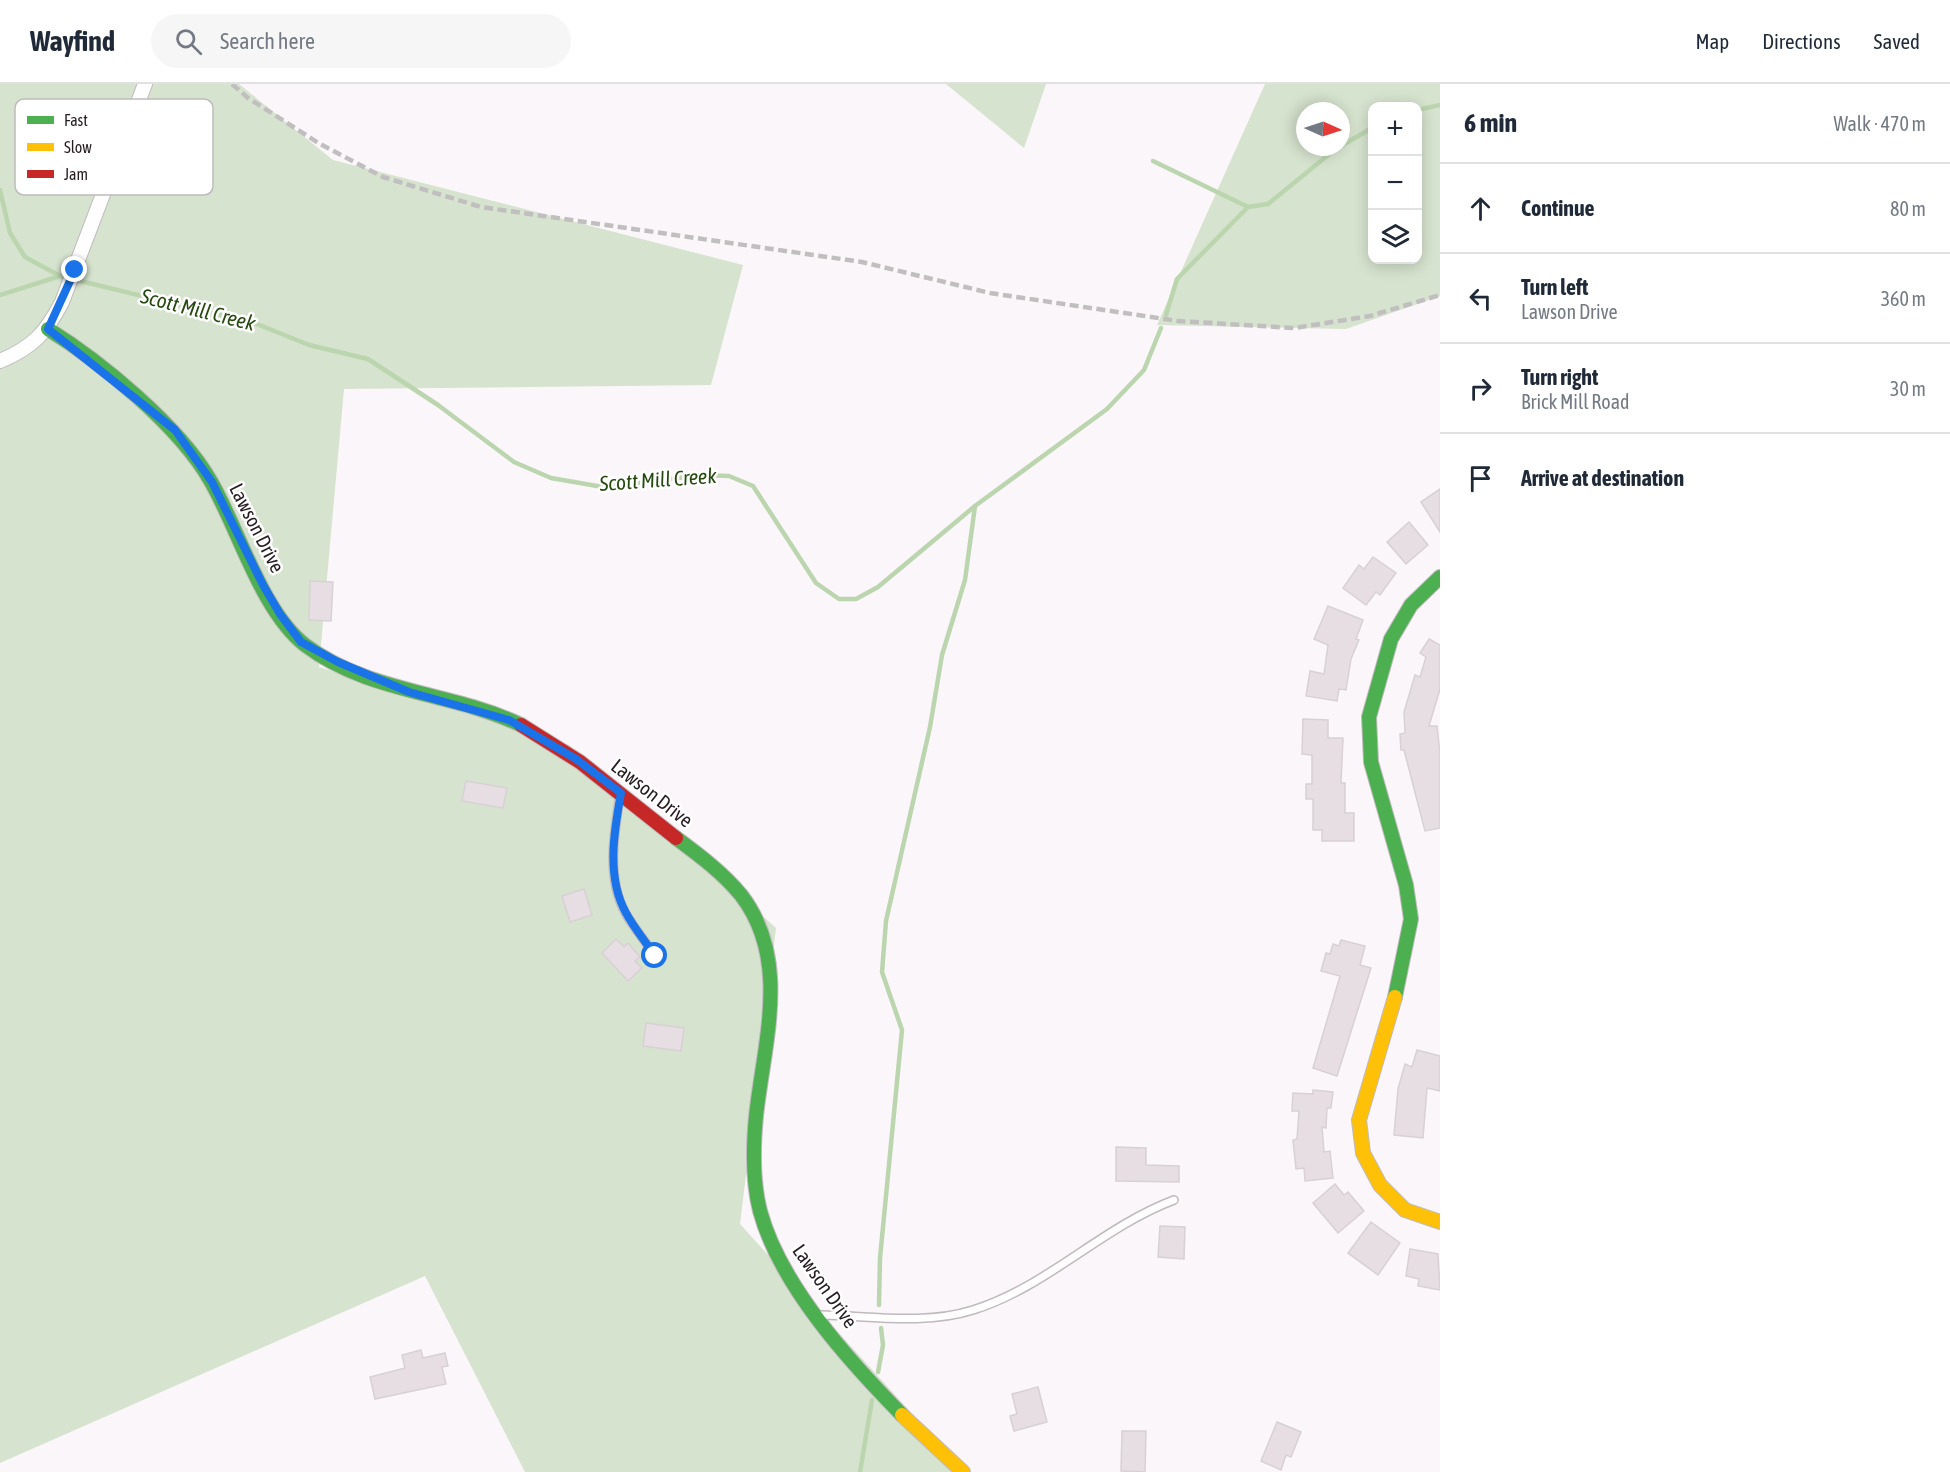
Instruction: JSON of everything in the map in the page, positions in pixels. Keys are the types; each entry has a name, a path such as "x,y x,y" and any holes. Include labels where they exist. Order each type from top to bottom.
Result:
{"street":[{"path":"139,99 145,84"},
{"path":"0,361 32,345 48,329 68,288 103,195"},
{"name":"Lawson Drive","path":"48,329 175,430 212,482 263,585 280,614 301,642 338,662 409,692 509,720 576,759 724,876 747,904 760,927 770,965 773,1002 759,1085 752,1155 760,1213 772,1243 792,1279 817,1315 882,1395 963,1472"},
{"path":"1440,577 1411,605 1391,639 1369,717 1371,762 1406,885 1411,919 1397,990 1359,1120 1363,1153 1380,1185 1405,1210 1440,1222"}],"lane":[{"path":"621,793 613,838 615,875 625,912 655,956"},
{"path":"817,1315 919,1317 972,1311 1011,1296 1147,1210 1174,1200"}],"green space":[{"path":"0,84 239,84 333,160 743,265 711,385 344,389 319,667 569,745 776,928 740,1224 965,1472 525,1472 425,1276 0,1463"},
{"path":"946,84 1046,84 1024,148"},
{"path":"1265,84 1440,84 1440,296 1346,329 1157,325"}],"building":[{"path":"1440,489 1440,532 1421,502"},
{"path":"1409,522 1428,545 1406,564 1387,542"},
{"path":"1373,557 1396,573 1380,595 1376,592 1366,605 1343,588 1359,565 1364,569"},
{"path":"310,581 333,582 331,621 309,620"},
{"path":"1328,606 1363,620 1356,639 1359,640 1351,659 1346,690 1339,689 1337,701 1306,696 1310,671 1324,674 1328,645 1314,639"},
{"path":"1429,639 1440,645 1440,689 1429,726 1437,726 1440,754 1440,828 1425,831 1404,750 1401,750 1400,734 1405,733 1404,712 1415,675 1420,677 1426,657 1420,653"},
{"path":"1303,719 1328,720 1328,738 1343,738 1341,783 1345,783 1345,813 1354,813 1354,841 1322,841 1322,830 1313,830 1313,799 1306,799 1306,784 1312,784 1312,755 1302,754"},
{"path":"466,781 507,788 503,808 462,801"},
{"path":"584,889 592,915 570,922 562,896"},
{"path":"616,939 624,947 628,943 640,957 635,961 642,968 628,981 602,953"},
{"path":"1341,940 1365,946 1360,965 1371,968 1337,1076 1313,1068 1340,976 1321,971 1326,953 1330,954 1333,944 1339,946"},
{"path":"646,1023 684,1028 681,1051 643,1046"},
{"path":"1417,1050 1440,1056 1440,1091 1427,1088 1423,1138 1394,1135 1398,1089 1405,1064 1412,1067"},
{"path":"1313,1090 1333,1092 1331,1108 1327,1108 1326,1128 1322,1127 1324,1152 1330,1151 1333,1178 1305,1181 1304,1168 1296,1169 1293,1140 1297,1139 1299,1111 1292,1111 1293,1093 1313,1094"},
{"path":"1116,1147 1146,1148 1146,1165 1179,1166 1179,1182 1116,1181"},
{"path":"1335,1184 1344,1195 1348,1192 1364,1211 1338,1233 1313,1203"},
{"path":"1371,1222 1400,1243 1378,1275 1348,1253"},
{"path":"1160,1226 1185,1227 1184,1259 1158,1257"},
{"path":"1410,1249 1438,1254 1440,1290 1418,1286 1419,1279 1406,1276"},
{"path":"421,1350 423,1358 445,1353 448,1366 442,1367 446,1384 375,1399 370,1377 405,1368 402,1355"},
{"path":"1038,1387 1047,1422 1014,1431 1010,1416 1017,1414 1012,1394"},
{"path":"1277,1422 1301,1432 1291,1457 1286,1455 1281,1470 1261,1461"},
{"path":"1122,1431 1146,1431 1145,1472 1121,1471"}],"waterway":[{"name":"Scott Mill Creek","path":"1422,109 1440,105"},
{"name":"Scott Mill Creek","path":"1350,141 1368,130"},
{"name":"Scott Mill Creek","path":"1166,315 1177,279 1248,207 1268,204 1327,156"},
{"path":"1153,161 1248,207"},
{"path":"0,190 10,233 25,257 60,276"},
{"name":"Scott Mill Creek","path":"0,295 60,276 257,324 309,345 368,359 438,405 514,462 551,478 603,487 704,475 729,476 753,486 816,583 839,599 856,599 878,587 975,506 1107,409 1144,370 1161,328"},
{"path":"879,1305 880,1258 902,1030 882,972 886,921 930,727 942,655 965,580 975,506"},
{"path":"878,1372 883,1345 881,1328"},
{"path":"860,1472 872,1400"}],"railway":[{"path":"232,84 248,98 320,144 383,177 481,207 862,262 990,293 1178,321 1294,328 1370,316 1440,295"}],"traffic: fast":[{"path":"48,329 114,377 179,438 210,480 263,590 289,630 305,645 330,661 356,673 383,683 467,705 521,725"},
{"path":"1395,997 1411,919 1406,885 1371,762 1369,717 1391,639 1411,605 1440,577"},
{"path":"676,838 719,872 741,895 756,920 766,947 770,974 770,1002 756,1116 754,1164 757,1199 770,1239 783,1266 819,1320 860,1371 902,1415"}],"traffic: slow":[{"path":"1395,997 1359,1120 1363,1153 1380,1185 1405,1210 1440,1222"},
{"path":"902,1415 963,1472"}],"traffic: jam":[{"path":"521,725 580,762 676,838"}],"route":[{"path":"75,270 48,329 175,430 196,456 212,482 263,585 280,614 301,642 338,662 409,692 509,720 576,759 621,793 613,838 615,875 625,912 655,956"}]}
